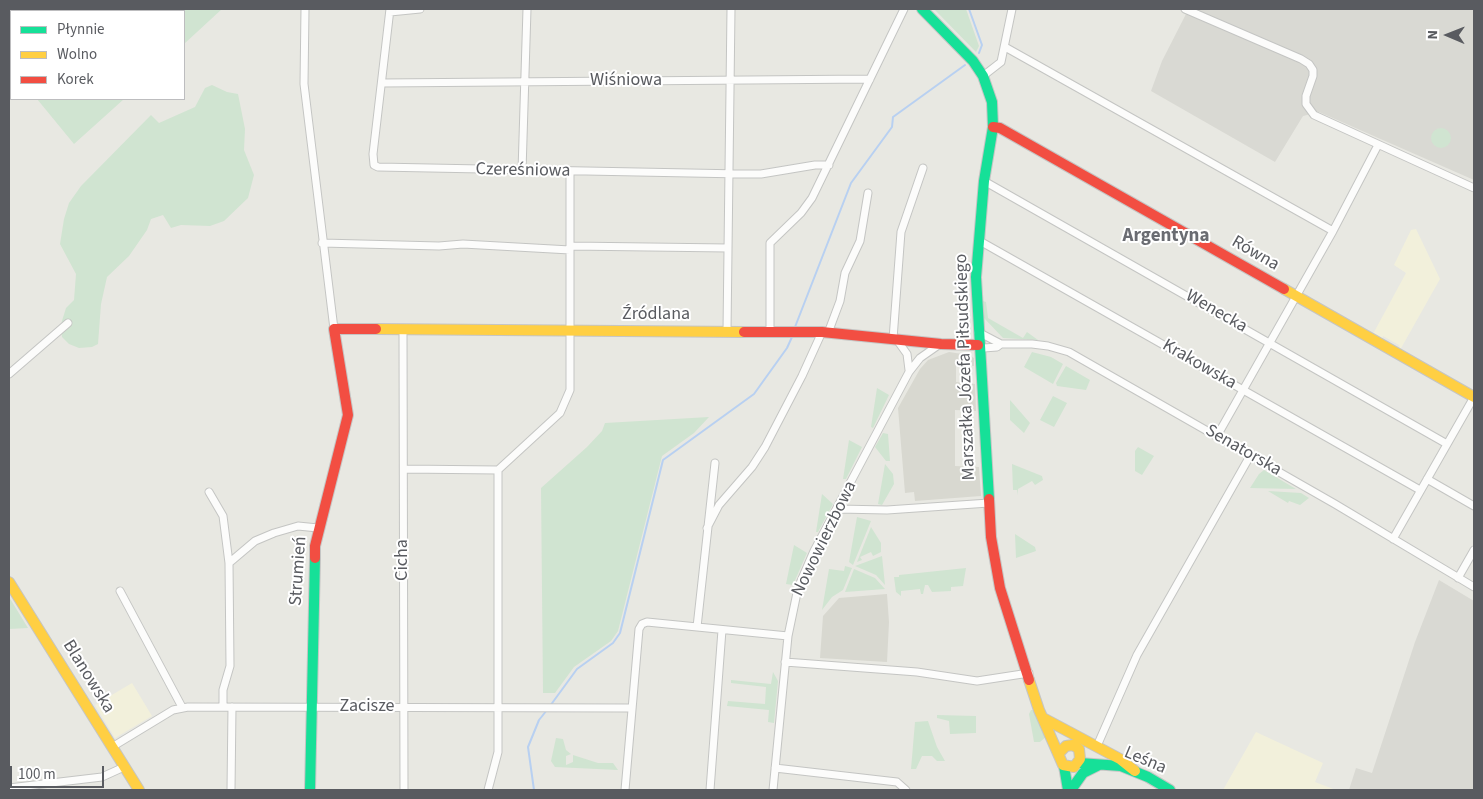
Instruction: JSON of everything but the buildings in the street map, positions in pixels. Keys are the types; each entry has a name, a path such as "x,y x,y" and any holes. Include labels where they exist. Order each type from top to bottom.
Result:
{"street":[{"path":"305,9 304,84 334,330"},
{"path":"390,10 420,9"},
{"path":"522,171 528,9"},
{"path":"727,332 731,9"},
{"path":"770,332 770,243 808,205 904,9"},
{"name":"Marszałka Józefa Piłsudskiego","path":"922,9 973,61 983,76 992,102 993,126 984,181 976,277 978,345 992,550 1000,588 1042,717 1059,753 1060,762 1074,762"},
{"path":"983,76 1001,62 1012,9"},
{"path":"1185,9 1301,58 1313,70 1313,76 1306,96 1308,109 1314,115 1474,188"},
{"name":"Czereśniowa","path":"390,10 374,165 378,167 761,174 815,165 829,165"},
{"path":"1005,47 1333,231"},
{"name":"Wiśniowa","path":"382,83 870,80"},
{"name":"Równa","path":"993,126 1000,128 1474,397"},
{"path":"1217,436 1333,231 1378,145"},
{"path":"909,372 907,354 895,340 901,232 923,168"},
{"path":"404,469 498,470 560,413 567,402 570,390 570,172"},
{"name":"Wenecka","path":"984,181 1447,444"},
{"path":"707,528 719,505 752,467 765,447 840,301 845,273 860,241 868,193"},
{"name":"Krakowska","path":"978,240 1420,490"},
{"path":"322,242 570,248 728,248"},
{"path":"9,374 68,323"},
{"name":"Źródlana","path":"334,330 825,332 941,344 978,345"},
{"name":"Strumień","path":"310,790 314,564 318,528 348,415 334,330"},
{"name":"Cicha","path":"403,330 402,707 404,790"},
{"name":"Senatorska","path":"978,332 992,341 1001,344 1048,346 1069,352 1217,436 1474,587"},
{"path":"978,345 992,341"},
{"name":"Nowowierzbowa","path":"773,790 788,636 798,588 814,551 909,372 920,358 941,344"},
{"name":"Senatorska","path":"978,345 984,348 998,347 1001,344"},
{"path":"1393,539 1474,397"},
{"path":"1097,746 1137,655 1250,456"},
{"path":"697,627 714,464"},
{"path":"488,790 498,752 498,470"},
{"path":"1427,479 1474,506"},
{"path":"209,492 223,516 229,564 230,666 223,690 223,707"},
{"path":"838,508 887,510 989,503"},
{"path":"229,564 255,542 274,533 298,526 318,528"},
{"path":"1458,578 1474,550"},
{"name":"Blanowska","path":"9,582 139,790"},
{"path":"120,591 182,708"},
{"path":"625,790 639,629 643,622 788,636"},
{"path":"710,790 722,630"},
{"path":"785,662 917,672 977,681 1029,673"},
{"name":"Zacisze","path":"112,747 173,710 182,708 558,706 632,708"},
{"path":"231,790 232,707"},
{"path":"1042,717 1097,746 1135,771"},
{"path":"1048,728 1068,745 1076,747 1069,790"},
{"path":"1059,753 1068,745"},
{"name":"Leśna","path":"1074,762 1105,764 1135,771 1170,790"},
{"path":"1069,790 1083,773 1105,764"},
{"path":"9,788 102,777 124,767"},
{"path":"775,768 897,782 906,790"}],"shaded area":[{"path":"1179,9 1474,9 1474,180 1319,112 1303,116 1275,162 1151,91 1162,61 1186,14"},
{"path":"1416,229 1440,279 1400,350 1399,345 1383,336 1382,339 1373,334 1406,273 1394,265 1411,230"},
{"path":"949,352 969,355 974,358 974,366 956,365 956,382 975,384 976,411 955,410 955,466 979,467 981,496 915,501 914,492 905,493 898,408 920,369 928,360"},
{"path":"1439,580 1474,601 1474,790 1349,790 1356,768 1372,773 1415,642"},
{"path":"887,594 889,622 887,662 820,658 823,616 839,598"},
{"path":"132,683 152,716 115,738 95,705"},
{"path":"1256,732 1323,763 1315,782 1336,790 1223,790"}],"green space":[{"path":"9,9 222,9 185,43 185,10 10,10 10,65"},
{"path":"934,9 966,9 979,46 976,52"},
{"path":"212,85 227,92 238,94 245,129 244,150 254,175 248,198 224,221 210,226 181,225 171,228 163,215 151,219 147,230 129,256 107,277 101,304 98,344 92,347 79,348 69,344 62,337 61,324 66,308 74,300 76,274 60,244 69,203 81,186 151,115 159,123 195,107 205,88"},
{"path":"38,100 123,100 74,144"},
{"path":"1441,128 1448,131 1451,138 1448,145 1441,148 1434,145 1431,138 1434,131"},
{"path":"983,301 986,302 988,318 1023,338 1027,332 1038,340 1003,338 984,318"},
{"path":"1032,352 1051,357 1063,364 1053,384 1024,367"},
{"path":"1066,366 1090,380 1086,390 1057,386 1056,383"},
{"path":"877,388 889,395 873,428 871,427"},
{"path":"1053,396 1067,403 1054,427 1040,420"},
{"path":"1010,400 1030,423 1024,433 1010,420"},
{"path":"709,417 694,433 662,456 618,631 611,641 574,667 555,693 543,693 541,488 587,447 602,431 605,423"},
{"path":"883,433 888,434 890,461 886,461 875,447"},
{"path":"849,440 862,447 846,479 843,479"},
{"path":"1138,447 1154,456 1142,475 1135,471 1135,451"},
{"path":"885,464 893,474 894,484 882,505 878,504"},
{"path":"1012,464 1042,476 1043,480 1035,485 1032,481 1018,489 1017,495 1017,490 1013,490"},
{"path":"1264,470 1296,489 1250,488"},
{"path":"1268,491 1301,493 1309,498 1300,505 1289,501 1288,503"},
{"path":"822,494 833,504 818,532 816,532"},
{"path":"857,517 871,521 853,565 849,562"},
{"path":"871,527 881,543 881,552 873,556 871,552 860,557 862,560 857,562"},
{"path":"1015,534 1035,547 1036,551 1016,558"},
{"path":"794,545 807,553 793,585 786,584"},
{"path":"882,556 885,585 876,575 855,566"},
{"path":"845,566 852,568 843,590 832,597 822,610 829,569 844,571"},
{"path":"966,568 963,586 951,587 951,591 932,592 928,585 925,585 923,594 921,594 920,589 901,591 901,596 896,592 894,577 899,577 899,575"},
{"path":"854,569 875,578 885,589 845,592"},
{"path":"9,597 28,628 9,629"},
{"path":"773,672 778,681 774,723 768,722 769,710 727,706 728,701 765,704 766,687 731,683 731,680 771,684"},
{"path":"1033,710 1048,735 1040,742 1034,742 1029,714"},
{"path":"937,715 976,716 976,733 950,734 949,721 937,718"},
{"path":"928,721 937,747 945,761 937,761 932,756 922,756 916,769 911,769 915,722"},
{"path":"556,738 563,739 566,750 571,754 566,756 566,765 573,762 573,755 598,763 613,763 618,770 555,767 551,761"}],"waterway":[{"path":"969,9 982,45 979,53"},
{"path":"795,327 851,183 892,127 893,117 965,65"},
{"path":"550,706 577,669 613,643 620,633 663,460 754,394 787,348 792,337"},
{"path":"534,790 528,747 539,720 547,710"}],"traffic: fast":[{"path":"922,9 973,61 983,76 992,102 993,127 984,181 976,277 989,499"},
{"path":"310,790 315,558"},
{"path":"1079,763 1121,766 1148,777 1170,790"},
{"path":"1071,790 1083,773 1099,765"},
{"path":"1064,766 1068,790"}],"traffic: slow":[{"path":"1284,289 1474,397"},
{"path":"376,329 744,332"},
{"path":"9,582 139,790"},
{"path":"1029,680 1039,710 1063,765 1074,767 1080,759 1079,749 1073,745 1066,746 1059,753"},
{"path":"1043,718 1120,759 1135,771"}],"traffic: jam":[{"path":"993,127 1000,128 1284,289"},
{"path":"315,558 315,546 348,415 334,329 376,329"},
{"path":"744,332 822,332 941,344 978,345"},
{"path":"989,499 991,537 1000,588 1029,680"}],"district":[{"name":"Argentyna","path":"1166,237"}]}
